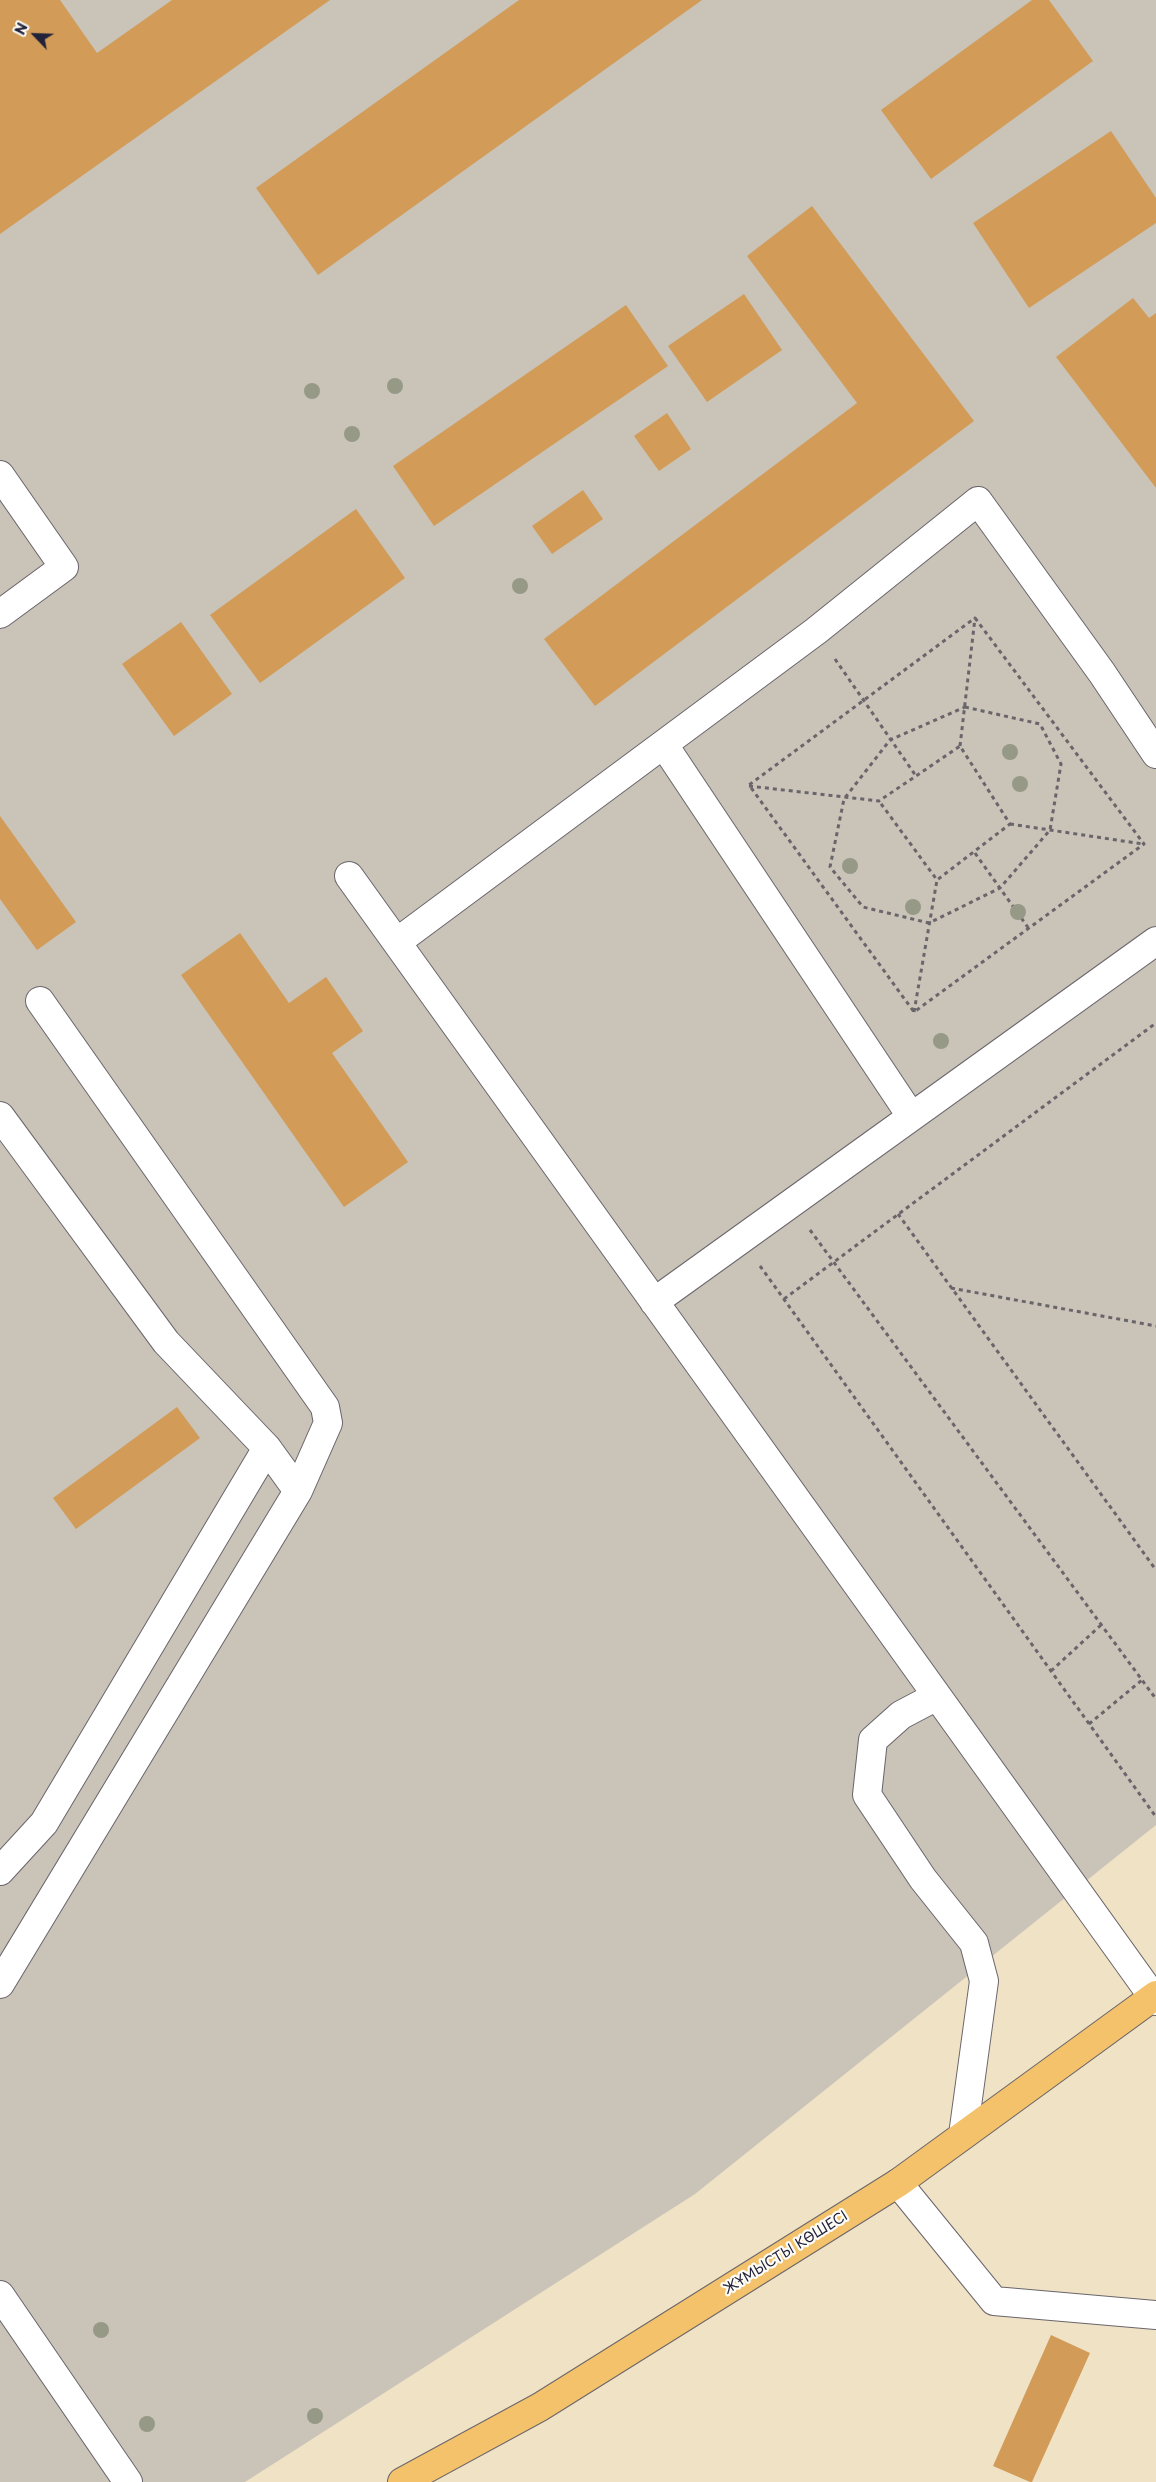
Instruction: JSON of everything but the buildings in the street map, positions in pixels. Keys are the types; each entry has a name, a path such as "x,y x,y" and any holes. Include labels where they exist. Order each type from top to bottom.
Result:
{"main road":[{"name":"ЖҰМЫСТЫ КӨШЕСІ","path":"402,2482 540,2407 898,2183 1155,1998"}],"street":[{"path":"0,475 64,567 0,614"},
{"path":"397,942 816,631 978,501 1102,673 1156,754"},
{"path":"664,745 911,1116"},
{"path":"350,876 1155,1998"},
{"path":"654,1302 1156,941"},
{"path":"0,1984 298,1492 328,1423 324,1407 40,1001"},
{"path":"0,1116 166,1342 267,1448 298,1492"},
{"path":"0,1871 44,1823 267,1448"},
{"path":"937,1696 901,1715 873,1740 867,1796 923,1879 974,1943 984,1982 963,2136"},
{"path":"898,2183 994,2301 1156,2315"},
{"path":"0,2295 128,2482"}],"path":[{"path":"749,786 975,618"},
{"path":"975,618 960,746 1010,824"},
{"path":"975,618 1144,844"},
{"path":"816,631 916,776"},
{"path":"965,707 1040,724 1061,764 1050,830 1000,888 929,923 863,906 830,866 844,799 890,740 965,707"},
{"path":"749,786 844,799 879,801 960,746"},
{"path":"749,786 914,1012"},
{"path":"879,801 937,880"},
{"path":"914,1012 937,880 975,853 1010,824 1144,844"},
{"path":"914,1012 1144,844"},
{"path":"975,853 1029,928"},
{"path":"784,1300 1156,1023"},
{"path":"790,1204 1156,1698"},
{"path":"898,1214 1156,1570"},
{"path":"741,1239 1156,1817"},
{"path":"951,1288 1156,1326"},
{"path":"1051,1671 1101,1624"},
{"path":"1089,1724 1142,1680"}],"shaded area":[{"path":"0,0 1156,0 1156,1825 695,2194 245,2482 0,2482"}]}
